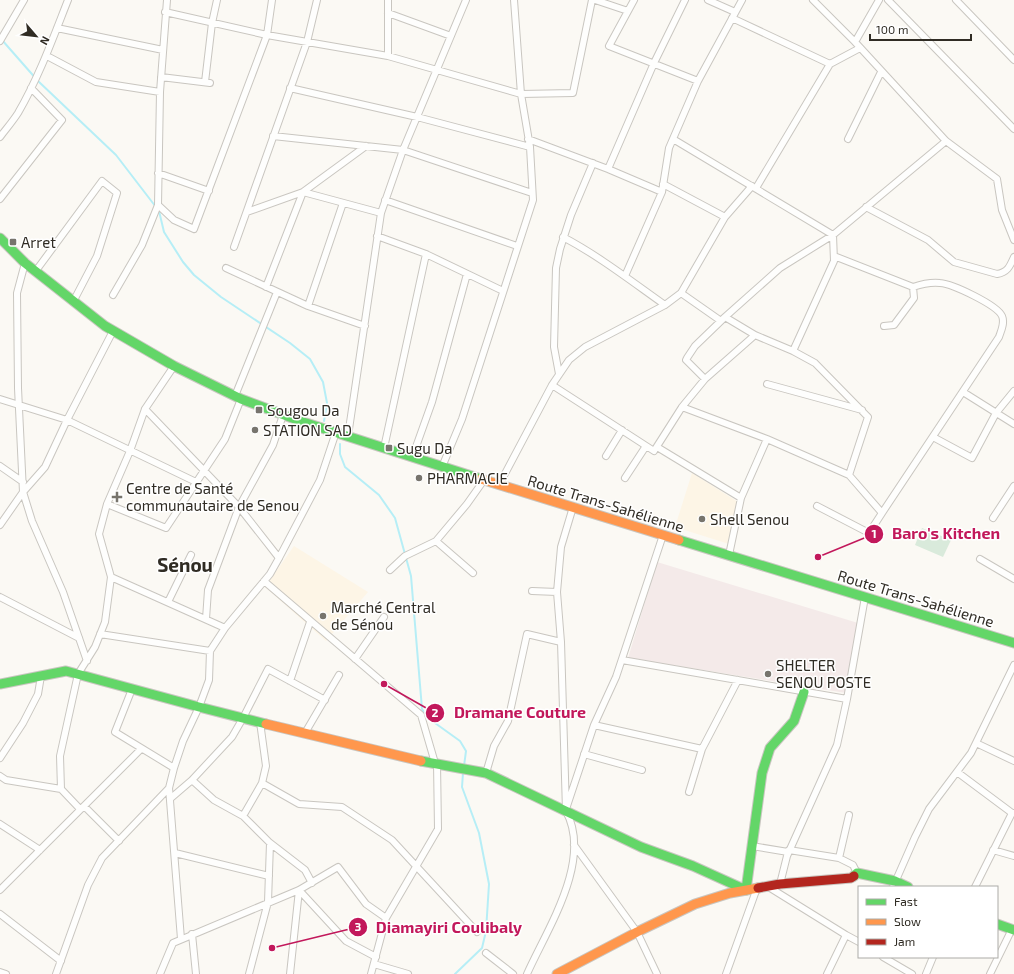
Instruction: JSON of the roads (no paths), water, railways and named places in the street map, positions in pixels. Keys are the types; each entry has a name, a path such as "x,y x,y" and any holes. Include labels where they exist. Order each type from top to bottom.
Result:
{"main road":[{"name":"Route Trans-Sahélienne","path":"0,238 35,272 113,331 174,366 238,398 283,415 412,458 1014,643"},
{"path":"0,684 66,671 243,718 460,769 486,773 641,847 693,866 746,890"},
{"path":"746,890 762,772 770,748 794,722 804,692"},
{"path":"557,974 637,932 695,904 730,893 780,884 851,878 857,873 894,884"},
{"path":"998,924 1013,930"}],"street":[{"path":"0,41 24,0"},
{"path":"0,138 18,114 47,56 68,0"},
{"path":"113,294 142,245 158,206 160,92 166,0"},
{"path":"161,77 208,82 212,23 217,0"},
{"path":"158,206 174,220 194,229 268,35 272,0"},
{"path":"234,247 307,42 317,0"},
{"path":"388,0 388,56"},
{"path":"348,436 380,213 417,117 438,70 466,0"},
{"path":"442,467 462,419 532,200 530,147 521,94 514,0"},
{"path":"165,12 268,35 388,56 521,94 573,93 594,0 628,11"},
{"path":"634,0 609,46 698,81"},
{"path":"608,168 654,63 685,0"},
{"path":"708,0 734,15 830,64"},
{"path":"625,276 662,192 669,148 698,81 742,0"},
{"path":"813,0 860,48 946,141 997,179 1002,210 1014,240"},
{"path":"820,6 824,0"},
{"path":"854,42 879,0"},
{"path":"888,0 1014,129"},
{"path":"956,0 1014,60"},
{"path":"388,13 451,36"},
{"path":"57,28 163,50"},
{"path":"499,484 552,385 569,360 585,347 664,305 681,293 725,217 754,187 830,64 860,48"},
{"path":"47,56 96,82 160,92"},
{"path":"848,139 881,72"},
{"path":"0,199 62,120 31,88"},
{"path":"290,88 417,117 530,147"},
{"path":"273,136 404,150 532,193"},
{"path":"528,139 608,168 662,192"},
{"path":"673,139 833,235"},
{"path":"705,379 686,360 695,346 780,268 833,235 946,141"},
{"path":"246,212 303,192 366,146"},
{"path":"559,374 554,347 556,268 563,237 593,163"},
{"path":"158,173 209,191"},
{"path":"35,272 102,181 118,193 97,256 74,302"},
{"path":"663,184 725,217"},
{"path":"303,192 380,213"},
{"path":"266,286 303,192"},
{"path":"385,200 517,246"},
{"path":"308,306 343,203"},
{"path":"866,207 928,240 954,262 997,274 1004,273 1009,268 1014,257"},
{"path":"793,351 834,261 833,235"},
{"path":"377,236 426,254 503,291"},
{"path":"563,237 597,256 664,305"},
{"path":"384,448 426,254"},
{"path":"817,506 869,533 999,337 1002,328 1002,317 997,310 960,289 942,283 930,283 913,287 834,256"},
{"path":"25,263 16,293 23,492 32,521 63,592 87,661"},
{"path":"226,268 308,306 364,326"},
{"path":"412,458 432,402 467,274"},
{"path":"884,326 894,325 914,298 913,287"},
{"path":"107,504 166,528 225,439 238,398 277,292"},
{"path":"681,293 723,319 755,335 793,351 815,363 868,417 849,475"},
{"path":"0,525 2,518 44,467 113,331"},
{"path":"552,385 654,451 682,407 705,379 755,335"},
{"path":"61,789 60,756 78,674 95,647 105,622 111,577 99,534 107,504 146,409 174,366"},
{"path":"767,384 862,411"},
{"path":"933,437 972,458 996,413 1014,391"},
{"path":"963,392 1014,424"},
{"path":"0,399 67,420 196,482"},
{"path":"682,407 767,439 849,475 882,513"},
{"path":"146,409 239,507 279,558"},
{"path":"206,619 208,590 239,507 273,445 283,415"},
{"path":"606,456 622,430"},
{"path":"181,939 171,798 169,788 174,768 183,741 199,707 209,680 210,651 225,628 264,581 279,558 320,480 336,432"},
{"path":"729,555 741,498 767,439"},
{"path":"625,478 646,446"},
{"path":"657,447 741,498"},
{"path":"0,466 23,482"},
{"path":"390,570 405,556 436,541 467,504 484,480"},
{"path":"993,518 1014,486"},
{"path":"527,974 558,910 570,879 574,845 571,821 566,811 557,592 561,547 573,507"},
{"path":"566,811 594,725 616,677 622,660 663,535"},
{"path":"436,541 473,573"},
{"path":"168,602 191,556"},
{"path":"980,559 1014,579"},
{"path":"111,577 225,628"},
{"path":"264,581 310,622 421,715 436,763 438,829 386,918 372,974"},
{"path":"532,591 557,592"},
{"path":"0,596 79,638"},
{"path":"780,884 789,851 837,745 847,699 865,597"},
{"path":"355,659 384,617"},
{"path":"290,680 310,622"},
{"path":"100,634 210,651"},
{"path":"486,773 494,746 508,721 527,634 560,642"},
{"path":"622,660 847,699"},
{"path":"894,884 915,837 930,809 971,753 1014,666"},
{"path":"171,798 192,780 232,737 268,669 325,700"},
{"path":"305,733 339,675"},
{"path":"0,758 23,723 38,694 41,676"},
{"path":"689,792 702,749 738,680"},
{"path":"132,689 115,732 174,768"},
{"path":"243,816 262,783 266,766 260,722"},
{"path":"594,725 702,749"},
{"path":"976,743 1014,761"},
{"path":"0,890 141,748"},
{"path":"584,754 642,770"},
{"path":"956,772 1013,813 975,886"},
{"path":"0,776 6,780 61,789 119,840"},
{"path":"192,780 214,800 243,816 270,843 305,870 312,883"},
{"path":"262,783 299,804 342,807 392,840 477,932"},
{"path":"56,974 88,885 102,858 169,788"},
{"path":"839,858 849,815"},
{"path":"0,824 40,850"},
{"path":"249,974 268,902 270,843"},
{"path":"574,845 637,932 657,974"},
{"path":"752,846 839,858 853,865 857,873"},
{"path":"993,850 1014,856"},
{"path":"175,853 269,876"},
{"path":"160,974 173,943 299,890 338,867 366,904 386,918"},
{"path":"767,886 858,941"},
{"path":"726,974 757,888"},
{"path":"299,890 346,941 375,961 408,974"},
{"path":"290,974 299,890"},
{"path":"0,914 61,961"},
{"path":"990,974 1013,930"},
{"path":"192,934 196,974"},
{"path":"827,974 846,934"},
{"path":"486,953 513,974"},
{"path":"885,958 912,974"},
{"path":"926,974 933,958"},
{"path":"0,972 6,974"}],"waterway":[{"path":"2,40 38,81 116,155 159,211 164,232 183,262 194,275 221,297 290,343 310,359 323,382 327,403 324,421"},
{"path":"340,444 340,454 345,467 379,495 395,518 411,576 422,709 428,718 460,741 466,751 464,766"},
{"path":"455,974 482,948 486,931 489,884 479,833 462,787 463,773"}],"place":[{"name":"Arret","path":"13,242"},
{"name":"Sougou Da","path":"259,410"},
{"name":"STATION SAD","path":"255,430"},
{"name":"Sugu Da","path":"389,448"},
{"name":"PHARMACIE","path":"419,478"},
{"name":"Centre de Santé communautaire de Senou","path":"117,497"},
{"name":"Shell Senou","path":"702,519"},
{"name":"Baro's Kitchen","path":"818,557"},
{"name":"Marché Central de Sénou","path":"323,616"},
{"name":"SHELTER SENOU POSTE","path":"768,674"},
{"name":"Dramane Couture","path":"384,684"},
{"name":"Diamayiri Coulibaly","path":"272,948"}],"district":[{"name":"Sénou","path":"185,564"}]}
